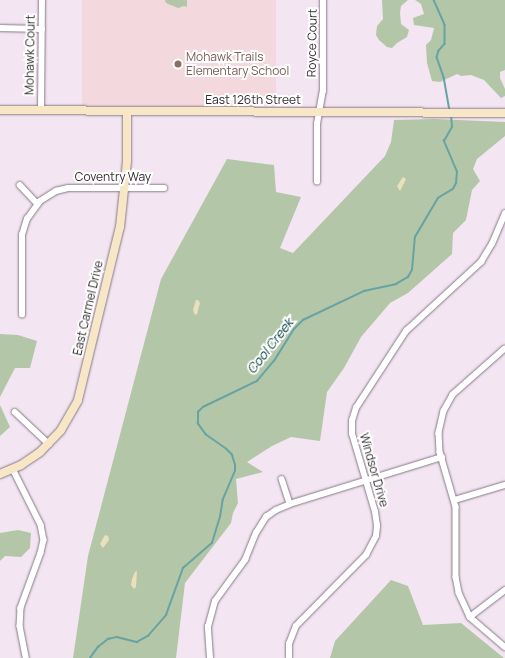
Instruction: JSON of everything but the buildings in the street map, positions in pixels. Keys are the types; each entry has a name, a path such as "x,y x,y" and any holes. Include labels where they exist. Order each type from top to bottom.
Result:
{"street":[{"name":"Mohawk Court","path":"41,110 42,0"},
{"name":"Royce Court","path":"317,182 319,112 323,91 323,0"},
{"path":"0,28 42,29"},
{"name":"East 126th Street","path":"0,110 505,113"},
{"name":"East Carmel Drive","path":"0,474 30,460 49,444 71,415 83,385 120,227 125,187 127,111"},
{"path":"20,185 38,204"},
{"name":"Coventry Way","path":"22,315 22,235 26,220 38,204 48,195 68,188 164,188"},
{"name":"Windsor Drive","path":"289,658 289,644 296,626 362,559 372,545 376,532 377,521 352,434 352,420 356,408 406,330 481,262 492,244 505,214"},
{"path":"505,349 462,386 447,405 440,422 439,433 442,457 455,500 457,582 461,599 470,617 505,647"},
{"path":"15,412 49,444"},
{"path":"210,658 208,627 218,596 247,557 256,533 263,520 276,510 290,504 442,457"},
{"path":"13,469 41,525 44,540 42,553 21,608 20,626 26,658"},
{"path":"282,478 290,504"},
{"path":"455,500 505,485"},
{"path":"470,617 505,590"}],"shaded area":[{"name":"Mohawk Trails Elementary School","path":"82,0 276,0 276,108 82,108"}],"green space":[{"path":"165,0 187,0 187,7 184,6 178,8 166,3"},
{"path":"382,0 408,0 401,6 400,13 401,24 409,30 407,37 392,48 387,47 376,35 377,26 383,19"},
{"path":"415,0 505,0 505,70 500,72 500,78 505,89 505,96 501,98 484,80 471,75 461,76 457,74 440,82 432,81 427,63 426,45 431,40 434,28 414,25 413,18 424,14 421,4"},
{"path":"435,119 505,122 505,136 477,159 473,169 480,181 472,190 466,220 453,233 452,254 408,293 390,303 361,337 344,368 327,392 320,441 291,437 272,446 247,462 263,472 236,479 238,503 233,513 231,523 185,583 176,658 73,658 88,556 161,279 227,159 274,165 276,192 301,197 280,248 293,253 385,156 391,142 394,120"},
{"path":"0,334 18,335 37,341 30,368 15,368 0,397"},
{"path":"0,405 10,427 0,436"},
{"path":"18,530 31,533 30,548 21,557 5,556 0,561 0,533"},
{"path":"391,580 408,586 423,625 461,623 504,658 330,658 335,641"}],"sand":[{"path":"403,177 406,179 400,191 397,186"},
{"path":"196,300 200,303 197,314 195,315 193,310"},
{"path":"105,535 108,536 109,540 103,548 100,544"},
{"path":"137,571 136,587 134,589 131,585 132,579"}],"waterway":[{"name":"Cool Creek","path":"434,0 445,25 445,44 439,51 437,57 444,77 450,110"},
{"name":"Cool Creek","path":"90,658 98,647 108,639 117,637 137,642 148,636 166,615 183,568 212,543 220,517 223,499 235,471 235,465 232,455 206,435 198,424 198,412 203,407 257,381 274,361 294,329 303,320 364,291 396,284 408,277 412,270 415,237 438,198 453,189 456,183 457,172 444,141 452,127 451,116"}],"place":[{"name":"Mohawk Trails Elementary School","path":"178,64"}]}
